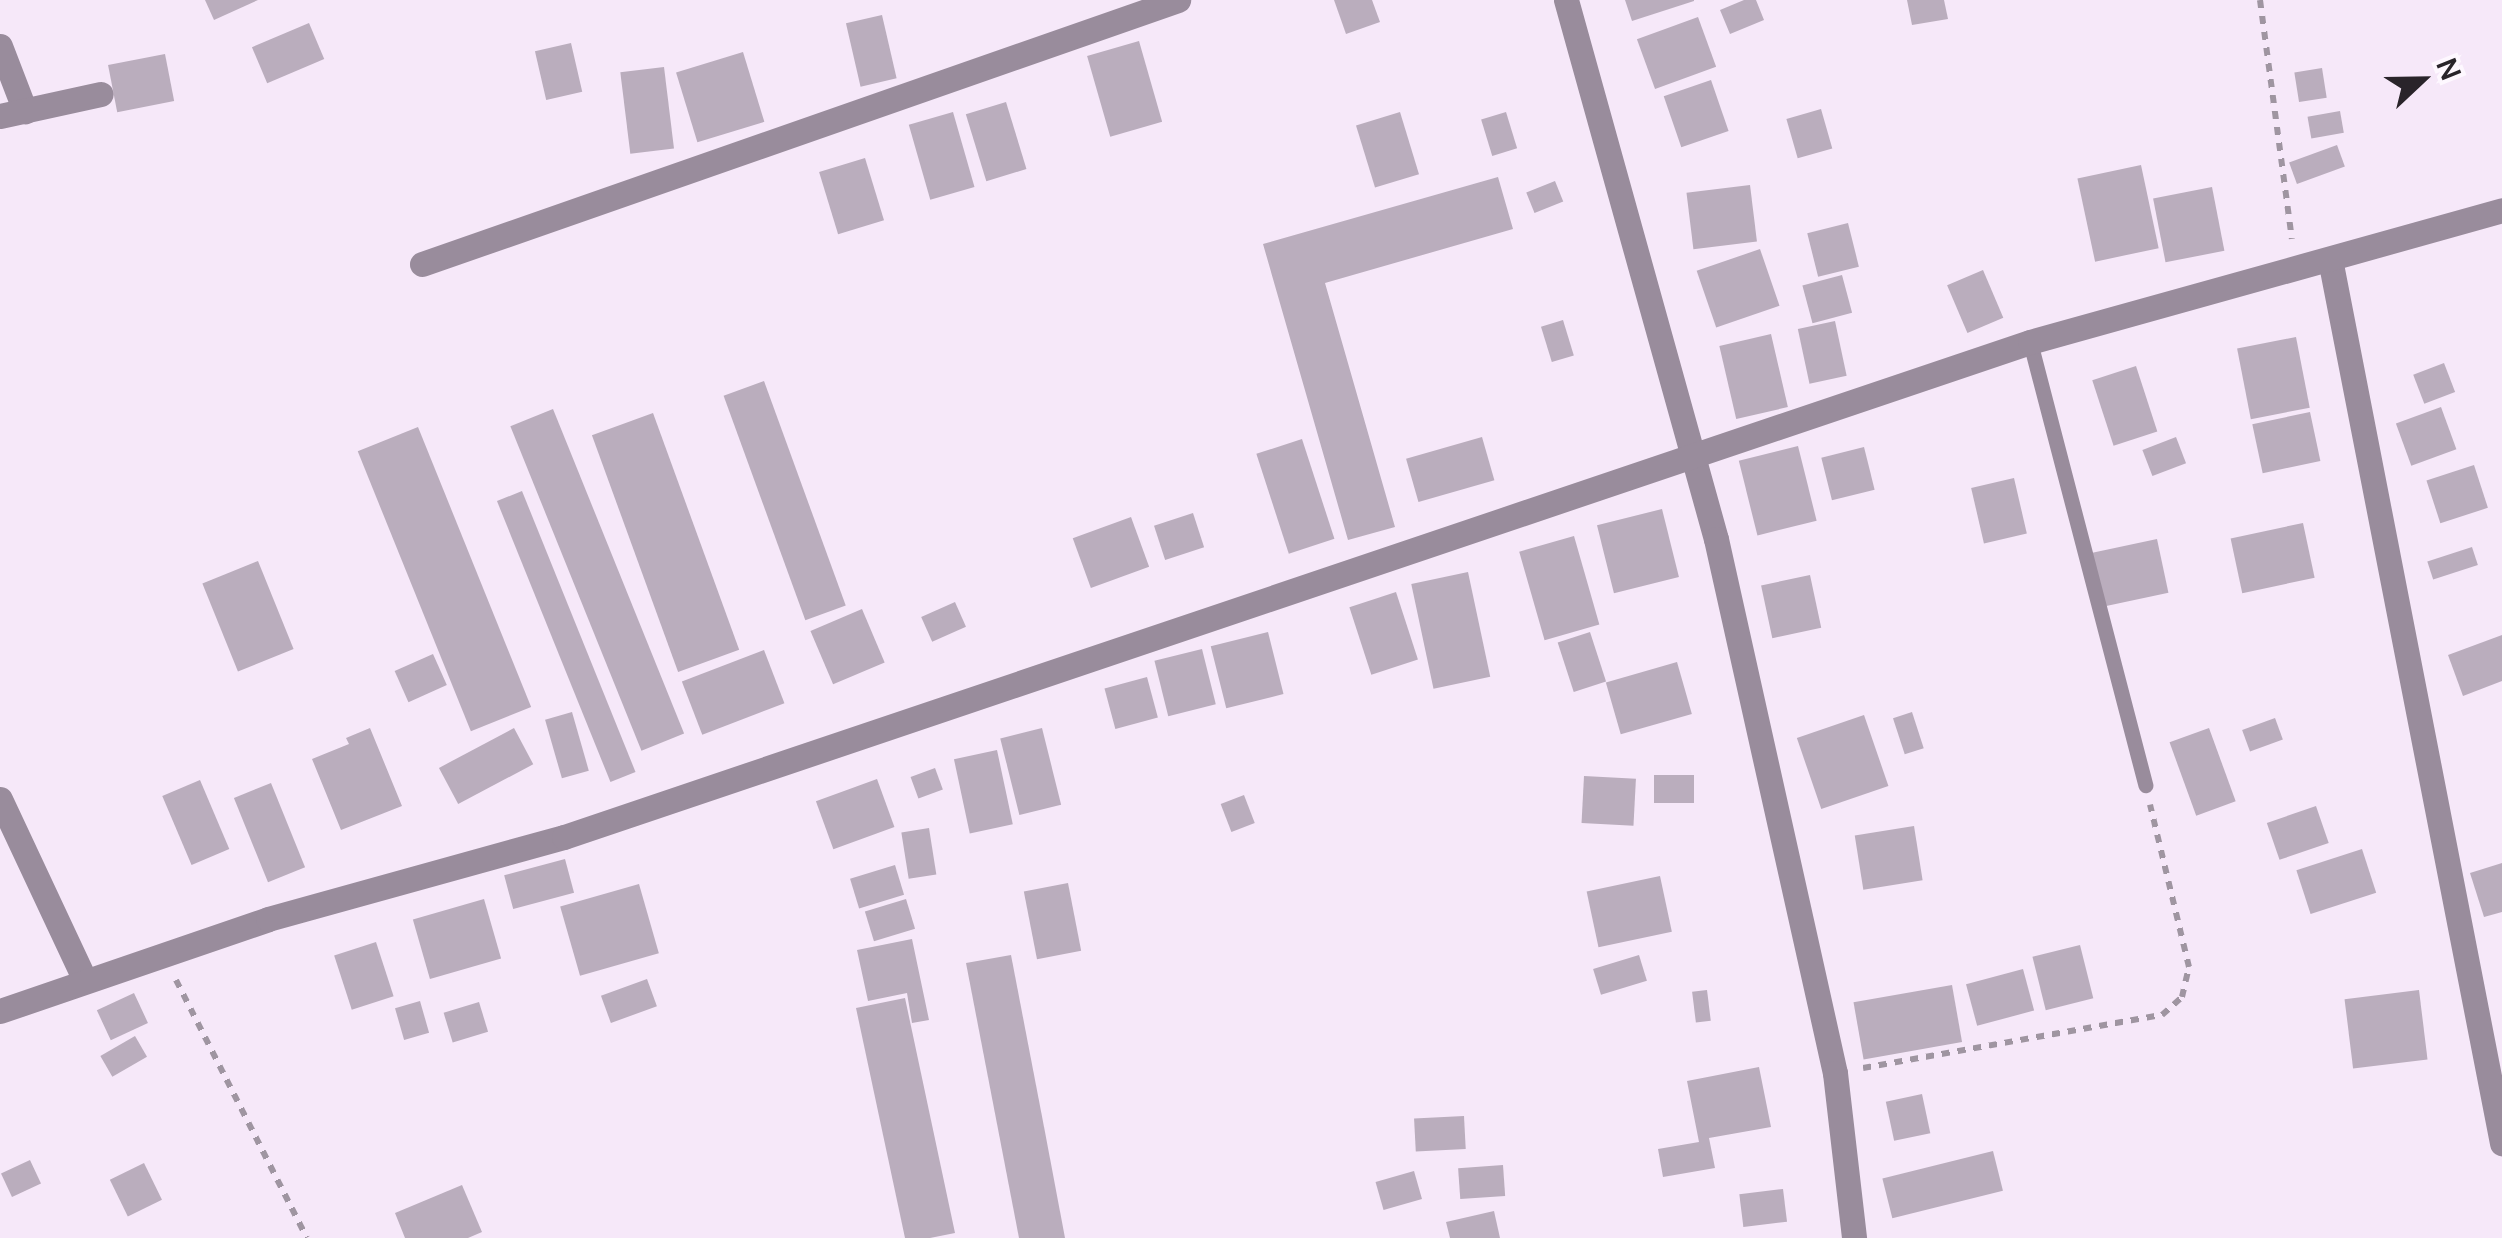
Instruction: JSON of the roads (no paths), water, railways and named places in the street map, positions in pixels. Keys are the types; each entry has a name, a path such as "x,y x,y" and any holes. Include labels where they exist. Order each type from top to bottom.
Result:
{"street":[{"path":"422,264 1178,0"},
{"path":"1566,0 1694,452 1835,1073 1854,1238"},
{"path":"0,46 12,114 101,94"},
{"path":"0,1011 84,978 164,956 268,920 564,838 1694,452 2030,342 2502,210"},
{"path":"2330,260 2502,1143"},
{"path":"0,799 84,978"}],"lane":[{"path":"2030,342 2145,785"}]}
